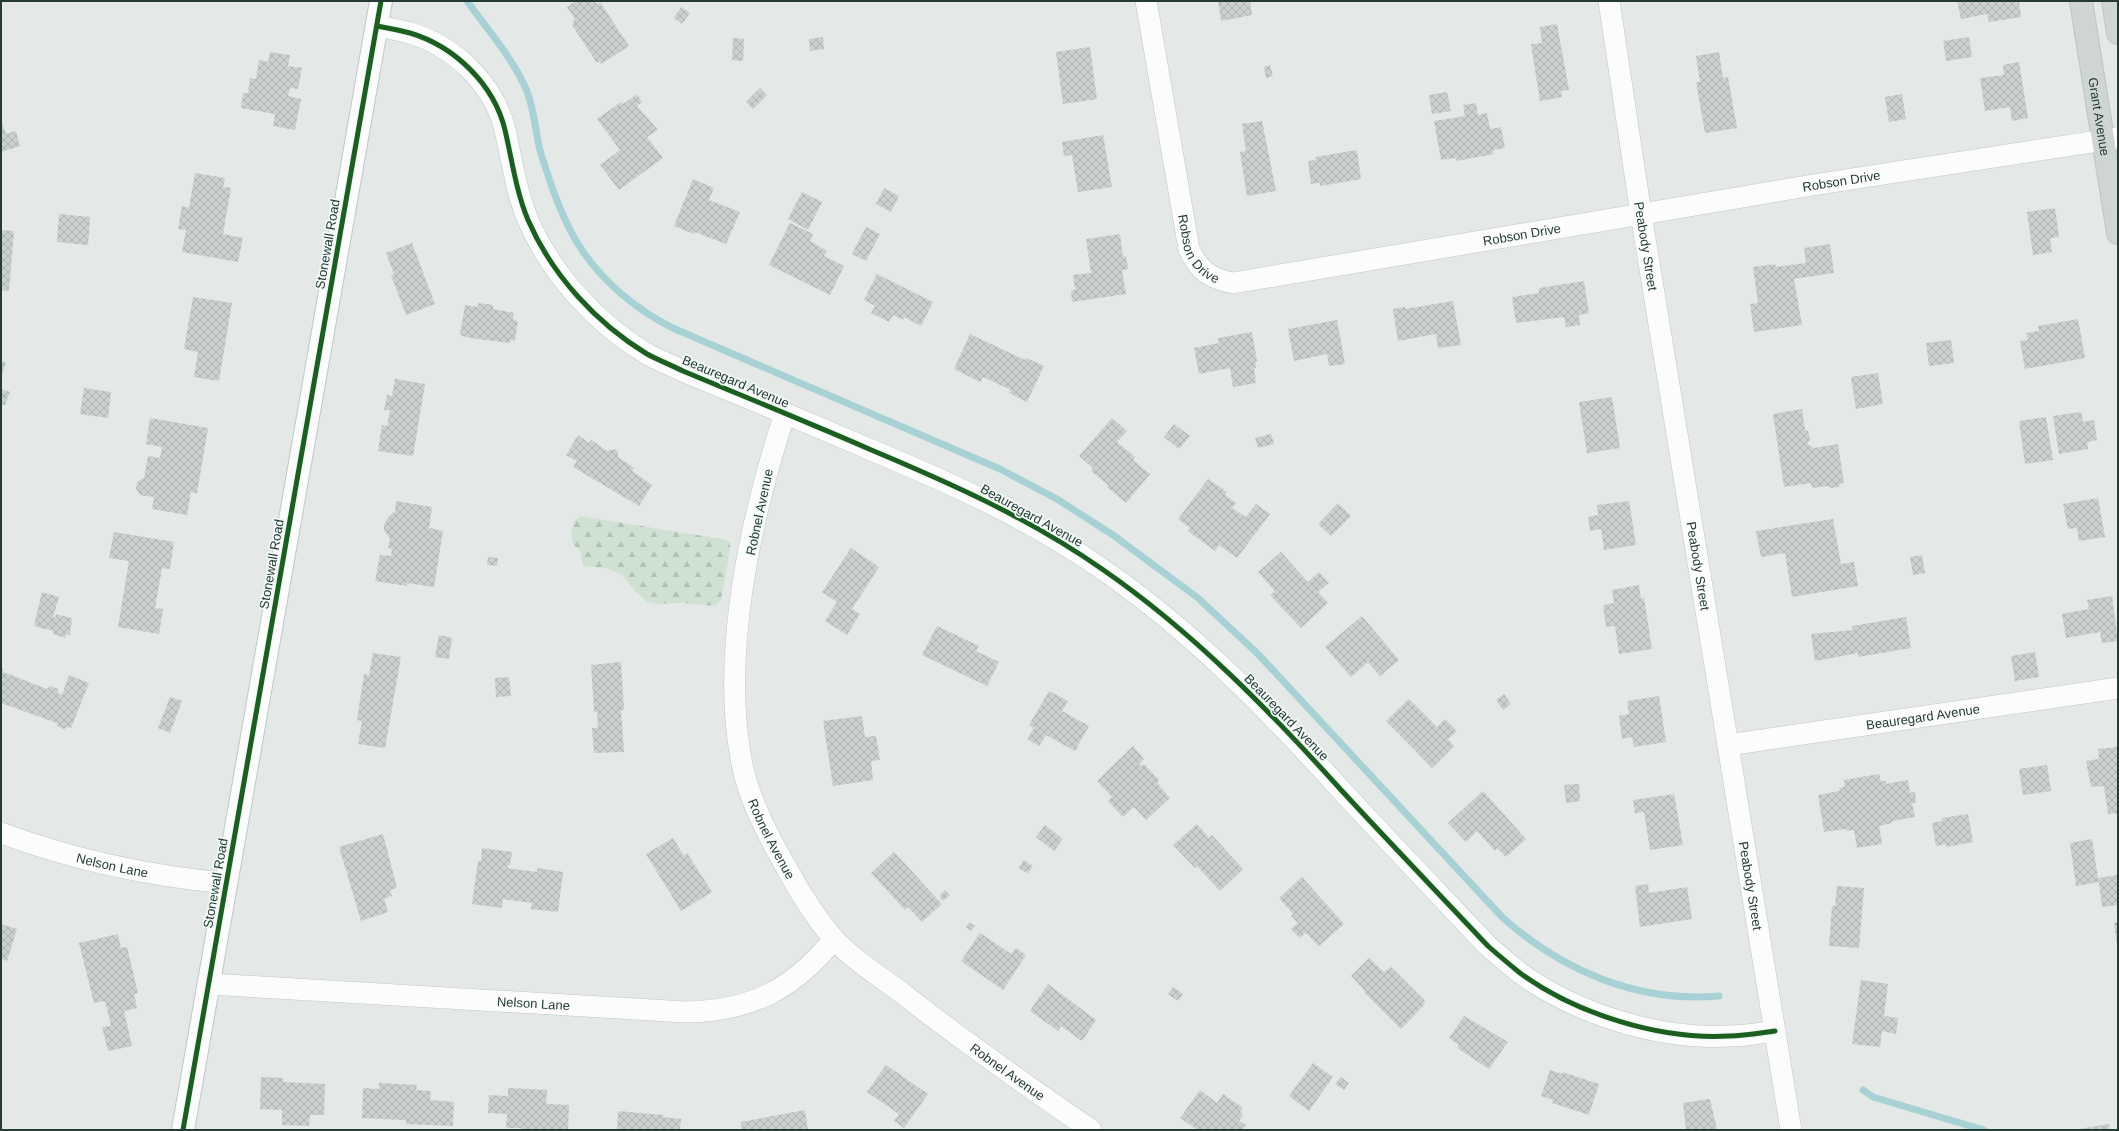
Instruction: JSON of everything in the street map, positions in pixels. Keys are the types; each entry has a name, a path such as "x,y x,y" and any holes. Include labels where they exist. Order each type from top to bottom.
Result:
{"main road":[{"name":"Grant Avenue","path":"2081,1 2110,139 2118,233"},
{"path":"2113,1 2118,33"}],"street":[{"name":"Stonewall Road","path":"184,1130 381,1"},
{"name":"Robson Drive","path":"1146,1 1189,249 1194,260 1203,271 1218,280 1233,283 1641,214 2110,139"},
{"name":"Peabody Street","path":"1609,1 1641,214 1791,1130"},
{"name":"Beauregard Avenue","path":"377,26 410,33 430,41 454,56 477,77 499,110 516,186 528,220 541,246 561,277 592,311 615,332 648,354 683,371 955,485 1056,539 1102,569 1162,613 1222,666 1283,728 1488,946 1521,973 1539,985 1558,996 1600,1014 1637,1026 1678,1034 1729,1036 1775,1032"},
{"name":"Robnel Avenue","path":"785,413 771,455 746,570 738,632 734,690 742,766 758,812 774,847 814,914 834,939 941,1024 1091,1130"},
{"name":"Beauregard Avenue","path":"1728,745 2118,688"},
{"name":"Nelson Lane","path":"1,833 42,848 117,868 180,878 226,883"},
{"name":"Nelson Lane","path":"209,984 686,1012 713,1012 740,1006 779,989 804,971 821,955 834,939"}],"green space":[{"path":"581,516 727,540 730,543 730,550 721,600 715,606 683,603 658,604 647,602 635,591 621,574 605,568 583,566 580,551 573,544 571,533 574,521"}],"building":[{"path":"576,1 595,1 597,5 600,2 629,46 601,64 600,61 597,63 572,25 575,19 567,7"},
{"path":"1218,1 1250,1 1252,15 1221,21"},
{"path":"1957,1 2019,1 2021,17 1989,22 1987,14 1961,19"},
{"path":"681,7 690,13 682,24 674,18"},
{"path":"1557,24 1569,90 1561,91 1562,97 1540,101 1531,44 1542,43 1540,27"},
{"path":"823,37 824,49 810,51 809,39"},
{"path":"1969,37 1972,57 1946,61 1943,41"},
{"path":"733,38 744,39 743,61 732,60"},
{"path":"1090,47 1097,99 1063,104 1056,52"},
{"path":"270,52 290,55 288,66 302,68 298,89 290,88 288,96 301,99 295,130 273,126 275,114 241,108 243,93 248,93 250,78 256,79 259,60 268,62"},
{"path":"1719,52 1723,78 1728,77 1737,128 1705,133 1696,82 1700,82 1696,56"},
{"path":"2019,62 2028,118 2012,121 2010,107 1985,111 1980,78 2004,75 2003,65"},
{"path":"1270,65 1273,76 1266,78 1264,67"},
{"path":"760,88 767,95 753,109 746,102"},
{"path":"1447,92 1451,111 1432,114 1429,95"},
{"path":"637,94 642,102 637,106 658,130 647,137 663,158 619,190 600,165 620,150 597,119 621,102 623,104"},
{"path":"1902,94 1906,119 1889,122 1885,97"},
{"path":"1476,103 1478,115 1487,113 1490,129 1501,127 1505,148 1493,150 1494,154 1457,161 1456,158 1441,160 1434,121 1465,116 1463,105"},
{"path":"1,120 6,134 16,131 20,146 1,152"},
{"path":"1262,121 1276,191 1247,196 1240,152 1246,151 1242,124"},
{"path":"1103,135 1112,187 1078,192 1072,155 1064,156 1062,142"},
{"path":"1357,150 1361,179 1320,186 1320,183 1311,184 1308,161 1316,160 1315,157"},
{"path":"195,173 225,178 223,187 231,188 223,234 243,238 238,262 182,252 186,230 178,229 182,206 189,208"},
{"path":"693,179 714,188 709,200 740,212 726,244 674,226"},
{"path":"884,188 899,196 891,212 876,204"},
{"path":"802,192 822,202 808,230 788,219"},
{"path":"2055,208 2059,237 2050,238 2052,252 2033,255 2027,212"},
{"path":"59,214 90,217 88,245 57,242"},
{"path":"790,223 813,234 810,241 827,251 824,256 844,266 830,295 769,265"},
{"path":"866,227 880,234 866,261 852,254"},
{"path":"1,230 14,231 9,291 1,290"},
{"path":"1120,234 1123,257 1126,256 1128,269 1122,270 1126,294 1072,302 1071,290 1075,290 1073,275 1091,273 1086,239"},
{"path":"412,243 435,304 406,315 391,275 394,274 386,253"},
{"path":"1830,244 1834,273 1794,279 1802,325 1754,332 1750,304 1758,303 1753,267 1775,264 1776,267 1806,263 1804,248"},
{"path":"877,274 933,302 921,326 904,317 903,320 893,315 889,322 871,313 875,306 864,300"},
{"path":"1584,281 1589,313 1579,315 1580,325 1566,327 1564,317 1516,323 1512,297 1539,293 1539,288"},
{"path":"193,297 232,303 219,381 194,377 198,352 184,349"},
{"path":"1453,301 1461,345 1438,348 1436,334 1398,341 1393,309 1405,307 1405,309"},
{"path":"478,303 493,305 493,309 514,313 513,320 518,321 515,341 510,340 510,343 470,338 460,335 465,305 478,307"},
{"path":"2078,319 2085,358 2025,369 2020,341 2028,340 2026,333 2039,331 2038,326"},
{"path":"1337,320 1345,364 1329,366 1327,354 1294,361 1288,329"},
{"path":"1252,332 1257,361 1255,361 1256,368 1254,368 1256,383 1233,387 1230,368 1199,374 1194,348 1219,343 1218,338"},
{"path":"970,334 1025,360 1026,358 1044,366 1027,402 1009,393 1011,390 983,377 980,382 954,369"},
{"path":"1951,340 1954,363 1929,366 1926,343"},
{"path":"1,361 6,363 1,377"},
{"path":"1878,373 1883,404 1856,409 1851,377"},
{"path":"395,379 425,384 413,456 378,451 382,425 387,426 390,410 384,410 387,395 392,396"},
{"path":"84,388 111,392 108,418 80,414"},
{"path":"1,389 10,392 5,405 1,404"},
{"path":"1612,397 1620,448 1587,453 1579,402"},
{"path":"1802,409 1805,430 1808,431 1810,439 1807,444 1814,448 1838,444 1844,483 1840,484 1839,487 1831,488 1828,486 1812,488 1811,483 1784,487 1773,414"},
{"path":"2081,412 2083,422 2094,420 2097,440 2087,442 2088,449 2059,454 2053,416"},
{"path":"2046,417 2053,460 2025,464 2019,421"},
{"path":"150,418 208,428 197,493 191,492 187,515 152,509 154,497 140,495 136,489 137,482 144,478 148,456 160,458 162,447 146,444"},
{"path":"1112,418 1127,431 1117,442 1135,457 1133,460 1150,474 1126,503 1091,471 1093,468 1079,456"},
{"path":"1174,424 1190,436 1179,449 1164,437"},
{"path":"1271,434 1274,444 1258,448 1255,438"},
{"path":"578,435 589,443 591,440 607,451 615,449 618,451 618,457 634,468 632,471 652,485 639,506 573,467 577,461 566,455"},
{"path":"1208,479 1227,492 1225,495 1236,503 1232,508 1246,517 1256,504 1270,514 1237,558 1219,545 1215,551 1188,531 1190,528 1178,519"},
{"path":"2098,498 2105,537 2079,541 2077,528 2068,529 2063,504"},
{"path":"396,501 432,507 429,528 443,531 434,587 407,583 407,586 375,581 380,555 391,556 392,549 388,548 390,539 384,530 384,524 390,515 395,512"},
{"path":"1629,501 1636,545 1604,550 1601,529 1590,531 1588,517 1598,515 1597,505"},
{"path":"1338,503 1351,516 1331,536 1318,524"},
{"path":"1833,519 1841,564 1854,562 1858,586 1792,597 1785,553 1761,557 1756,531"},
{"path":"114,532 174,542 170,569 162,568 155,608 163,609 159,634 118,627 129,561 109,558"},
{"path":"851,548 879,567 852,609 860,614 847,635 825,621 837,602 822,592"},
{"path":"1281,552 1308,582 1319,572 1329,583 1318,592 1328,603 1301,628 1270,595 1275,591 1258,572"},
{"path":"1922,555 1925,573 1913,575 1910,557"},
{"path":"488,557 498,558 497,566 487,565"},
{"path":"1639,585 1641,599 1644,598 1652,649 1619,654 1615,626 1606,627 1603,605 1614,603 1612,590"},
{"path":"42,592 59,597 53,617 55,618 56,614 72,618 70,635 66,634 65,638 53,634 53,631 34,626"},
{"path":"2112,596 2118,641 2102,643 2100,632 2066,638 2062,614 2089,609 2087,600"},
{"path":"1362,616 1399,660 1380,676 1368,662 1351,677 1325,647"},
{"path":"1906,617 1911,648 1858,657 1858,653 1815,661 1811,634 1853,630 1852,626"},
{"path":"937,626 979,646 976,651 999,662 987,686 922,655"},
{"path":"439,635 452,638 449,659 435,657"},
{"path":"2035,652 2039,677 2015,681 2011,656"},
{"path":"373,653 401,657 385,748 358,744 362,721 357,720 364,674 369,675"},
{"path":"621,662 624,710 621,710 624,752 594,753 592,728 598,728 597,712 594,712 591,665"},
{"path":"1,668 3,669 3,672 47,689 50,686 58,689 58,693 62,695 69,675 89,683 71,728 67,727 64,729 57,726 57,723 1,703"},
{"path":"509,677 511,696 496,697 495,678"},
{"path":"1049,691 1068,701 1062,711 1089,726 1075,751 1046,735 1039,746 1027,739 1034,728 1029,725"},
{"path":"1504,694 1511,704 1503,710 1496,700"},
{"path":"1659,696 1666,742 1634,747 1632,737 1622,739 1619,716 1629,714 1627,701"},
{"path":"170,697 182,701 170,733 158,728"},
{"path":"1409,699 1437,727 1445,719 1457,731 1448,739 1454,746 1432,768 1386,721"},
{"path":"862,716 865,737 876,736 880,760 871,761 873,780 833,786 823,721"},
{"path":"1133,746 1144,759 1139,764 1141,766 1144,764 1159,780 1157,783 1170,798 1146,820 1134,807 1123,817 1108,801 1112,797 1097,781"},
{"path":"2118,747 2118,813 2108,814 2104,786 2091,787 2086,761 2099,759 2098,749"},
{"path":"2047,765 2051,791 2023,795 2019,769"},
{"path":"1879,774 1881,781 1886,781 1886,784 1908,780 1910,793 1915,792 1916,803 1912,803 1915,817 1892,821 1892,823 1879,826 1882,844 1857,848 1854,830 1847,831 1846,829 1824,832 1818,795 1840,791 1839,788 1845,787 1844,780"},
{"path":"1579,784 1580,801 1566,803 1564,785"},
{"path":"1483,791 1526,839 1506,857 1497,848 1495,851 1477,831 1466,842 1448,823"},
{"path":"1674,794 1683,845 1650,850 1644,812 1635,813 1633,800"},
{"path":"1968,814 1973,842 1946,847 1946,844 1936,846 1932,823 1942,821 1942,818"},
{"path":"1197,824 1209,838 1212,835 1243,869 1220,891 1197,866 1195,868 1173,845"},
{"path":"1045,825 1063,839 1054,851 1036,837"},
{"path":"383,834 397,888 390,890 392,896 384,899 388,912 361,921 339,847"},
{"path":"673,838 684,856 687,853 712,892 681,911 646,854"},
{"path":"2092,839 2098,878 2118,875 2118,905 2102,907 2099,882 2076,886 2070,843"},
{"path":"482,848 512,852 510,865 508,865 507,868 537,872 537,868 563,872 558,912 531,909 532,903 503,899 502,908 472,904 478,861 481,861"},
{"path":"894,852 942,904 922,922 908,907 905,910 871,873"},
{"path":"1024,860 1033,866 1028,874 1019,868"},
{"path":"1302,877 1344,924 1319,946 1306,933 1300,938 1291,929 1298,923 1291,916 1293,914 1279,898"},
{"path":"1648,884 1649,893 1687,887 1692,919 1640,927 1635,886"},
{"path":"1837,886 1864,888 1859,948 1829,946 1832,906 1835,906"},
{"path":"945,890 950,895 943,901 939,896"},
{"path":"969,922 975,926 971,931 966,927"},
{"path":"2118,922 2118,945 2117,945 2114,923"},
{"path":"1,924 17,929 7,961 1,959"},
{"path":"980,933 1011,954 1016,948 1026,955 1003,990 961,961"},
{"path":"118,934 121,948 127,947 138,993 134,994 137,1008 124,1011 132,1046 108,1051 102,1027 111,1026 105,1001 94,1003 79,943"},
{"path":"1369,958 1384,972 1391,967 1425,1001 1423,1003 1425,1004 1401,1029 1364,992 1365,991 1351,976"},
{"path":"1861,980 1888,984 1884,1016 1898,1018 1896,1034 1882,1031 1880,1047 1852,1044"},
{"path":"1048,984 1096,1020 1082,1041 1061,1026 1058,1031 1030,1011"},
{"path":"1173,987 1183,994 1178,1001 1168,994"},
{"path":"1464,1016 1508,1042 1489,1069 1457,1048 1459,1045 1449,1038"},
{"path":"1313,1063 1333,1077 1309,1111 1289,1096"},
{"path":"886,1065 928,1094 904,1128 894,1121 899,1114 867,1092"},
{"path":"1550,1070 1562,1074 1562,1072 1599,1084 1589,1115 1552,1103 1553,1100 1541,1096"},
{"path":"261,1077 283,1078 283,1082 325,1084 324,1115 310,1115 309,1126 282,1125 282,1110 260,1109"},
{"path":"1341,1077 1349,1083 1344,1090 1335,1084"},
{"path":"379,1083 417,1085 416,1090 431,1091 430,1100 454,1102 453,1126 406,1124 406,1120 362,1118 363,1088 379,1089"},
{"path":"508,1088 547,1090 546,1104 569,1105 568,1130 521,1130 521,1128 506,1128 507,1114 488,1113 489,1095 508,1096"},
{"path":"1200,1090 1217,1103 1223,1094 1243,1108 1240,1112 1243,1115 1239,1121 1246,1125 1242,1130 1198,1130 1180,1118"},
{"path":"1710,1099 1717,1130 1686,1130 1683,1103"},
{"path":"805,1110 808,1130 742,1130 741,1122"},
{"path":"618,1111 663,1115 663,1117 681,1119 680,1130 617,1130"},
{"path":"2109,1124 2110,1130 2079,1130 2079,1129"}],"waterway":[{"path":"467,1 506,54 526,89 544,165 560,208 575,239 594,266 618,291 646,312 675,329 1000,469 1057,499 1113,535 1198,598 1258,654 1502,917 1525,936 1576,968 1631,988 1659,994 1689,997 1719,996"},
{"path":"1863,1090 1873,1097 1984,1130"}],"cycle path":[{"path":"183,1130 381,1"},
{"path":"377,26 410,33 442,47 470,69 482,83 492,97 500,113 520,198 528,220 538,240 550,260 577,296 610,328 628,342 647,354 683,371 959,488 1018,518 1102,569 1167,618 1228,673 1286,731 1488,946 1520,973 1542,988 1593,1012 1647,1029 1675,1034 1703,1036 1741,1036 1775,1031"}]}
